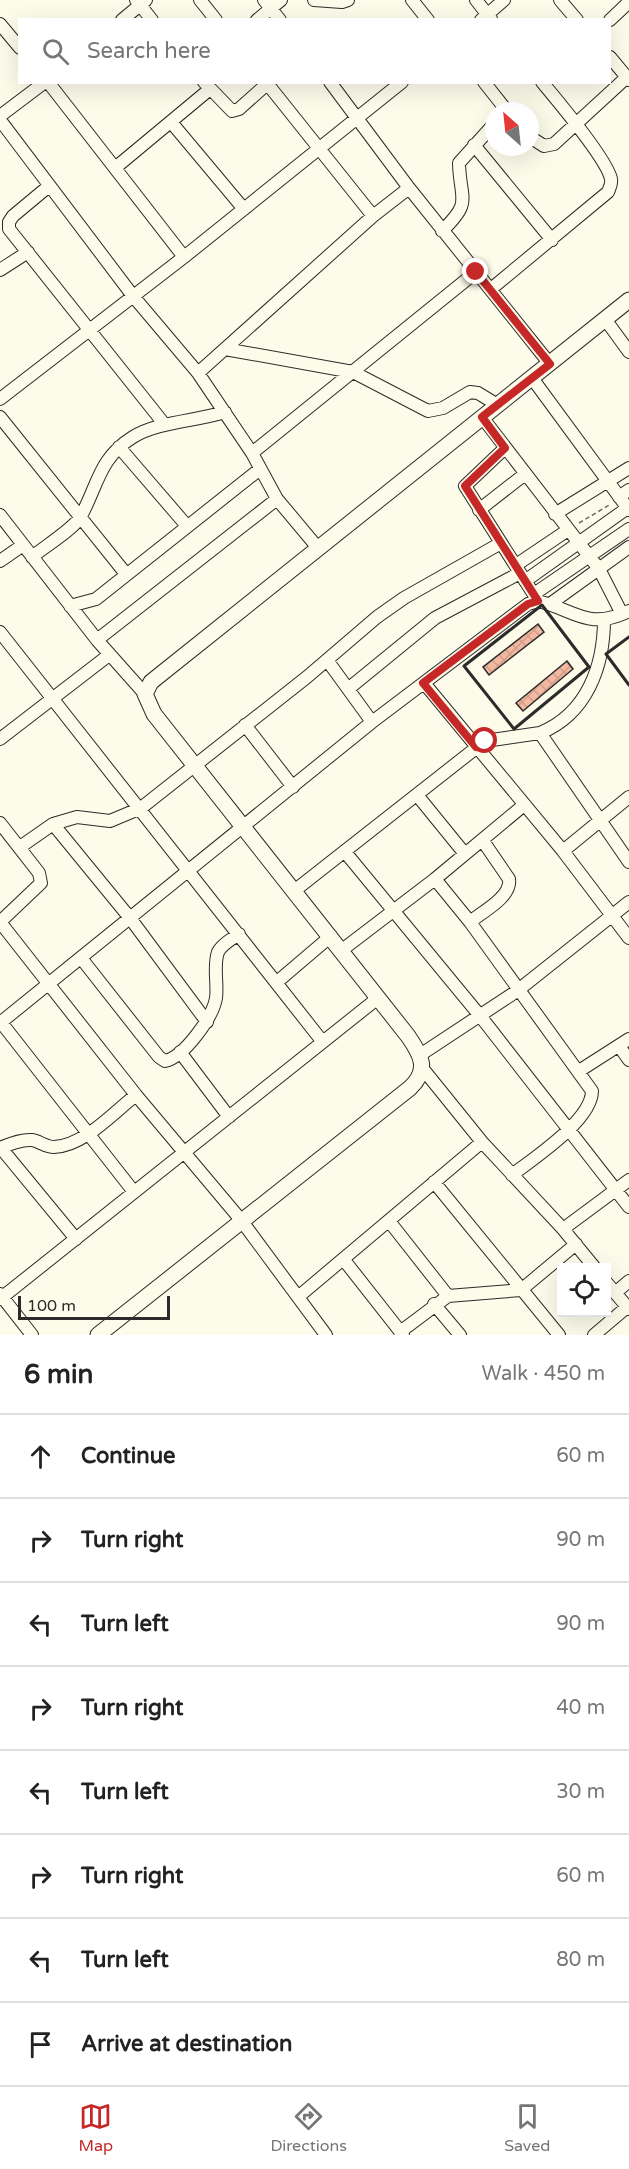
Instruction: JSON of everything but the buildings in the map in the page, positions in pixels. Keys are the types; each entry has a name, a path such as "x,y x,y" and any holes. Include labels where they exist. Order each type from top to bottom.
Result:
{"main road":[{"path":"98,1335 410,1088 418,1079 422,1062 342,950 154,714 145,694 151,682 629,300"}],"street":[{"path":"200,0 214,18"},
{"path":"314,0 342,2 348,0"},
{"path":"412,0 426,18"},
{"path":"476,0 487,18 504,0"},
{"path":"560,0 575,18"},
{"path":"124,18 141,1 151,18"},
{"path":"611,18 629,2"},
{"path":"259,18 272,3 279,18"},
{"path":"0,24 18,46"},
{"path":"539,142 548,147 577,125 628,78 611,59"},
{"path":"43,84 0,118 133,296 198,373 252,453 277,499 318,548"},
{"path":"48,84 184,257"},
{"path":"115,168 171,122 207,86 232,111 239,109 266,84"},
{"path":"268,84 373,216"},
{"path":"332,84 442,231 550,364"},
{"path":"0,399 184,257 318,147 399,84"},
{"path":"486,84 500,102"},
{"path":"491,289 608,192 611,185 609,174 577,125 544,84"},
{"path":"171,122 243,208"},
{"path":"442,231 461,213 463,206 459,163 485,133"},
{"path":"474,145 552,240"},
{"path":"49,186 9,222 9,229 165,425"},
{"path":"198,373 373,216 409,188"},
{"path":"0,270 28,252"},
{"path":"252,453 476,272"},
{"path":"605,319 629,352"},
{"path":"225,349 353,372 428,411 443,408 470,392 478,393 496,404"},
{"path":"348,689 435,618 579,544 628,509 624,494 608,481 532,378"},
{"path":"32,557 81,518 93,483 107,459 119,447 134,436 165,425 191,422 225,412"},
{"path":"0,417 126,574"},
{"path":"482,417 598,569 625,612 604,619 575,616 541,599 520,573 465,490 466,483 505,448"},
{"path":"119,447 187,526"},
{"path":"555,514 629,468"},
{"path":"70,606 96,599 260,469"},
{"path":"479,510 525,474"},
{"path":"97,640 277,499"},
{"path":"0,515 109,655 145,694"},
{"path":"541,599 588,556 629,529"},
{"path":"520,573 568,530"},
{"path":"20,846 53,824 77,817 110,821 141,808 327,660 376,617 404,598 501,543"},
{"path":"0,561 23,544"},
{"path":"134,1192 0,1022 423,683 528,604 598,569 629,547"},
{"path":"294,891 485,741 540,733 556,726 588,692 600,663 604,619"},
{"path":"0,632 141,808 322,1041"},
{"path":"0,740 109,655"},
{"path":"327,660 372,722"},
{"path":"423,683 562,852 629,938"},
{"path":"245,725 293,787"},
{"path":"540,733 599,822 629,862"},
{"path":"417,795 465,854"},
{"path":"562,852 629,798"},
{"path":"342,950 435,879 524,805"},
{"path":"0,824 20,846 39,873 41,883 0,922 136,1095 241,1221 326,1335"},
{"path":"53,824 130,918 207,1022"},
{"path":"470,922 505,894 510,886 509,879 483,840"},
{"path":"345,852 481,1017 629,1207"},
{"path":"435,879 470,922 517,991 592,1091 592,1098 568,1130 512,1175"},
{"path":"591,1263 563,1229 482,1142 422,1062 517,991 629,902"},
{"path":"81,958 159,1057 165,1061 172,1059 180,1052 207,1022 216,1000 218,954 222,947 239,934"},
{"path":"277,982 331,936"},
{"path":"32,1335 1,1297 378,998"},
{"path":"579,1071 624,1043 629,1060"},
{"path":"180,1052 229,1117"},
{"path":"76,1239 0,1148 32,1140 51,1147 64,1146 88,1133 136,1095"},
{"path":"298,1297 482,1142"},
{"path":"563,1229 629,1180"},
{"path":"434,1182 559,1335"},
{"path":"389,1221 448,1296"},
{"path":"344,1260 402,1333 434,1304 448,1296 467,1292 521,1290 576,1244"},
{"path":"615,1293 629,1281"},
{"path":"594,1335 628,1308 611,1288"},
{"path":"434,1304 460,1335"}],"path":[{"path":"568,530 624,494"}],"wall":[{"path":"542,605 589,667 514,729 464,666 542,605"},
{"path":"629,637 606,654 629,685"}],"route":[{"path":"476,272 550,364 482,417 505,448 465,486 465,490 538,601 528,604 423,683 476,747 485,741"}]}
